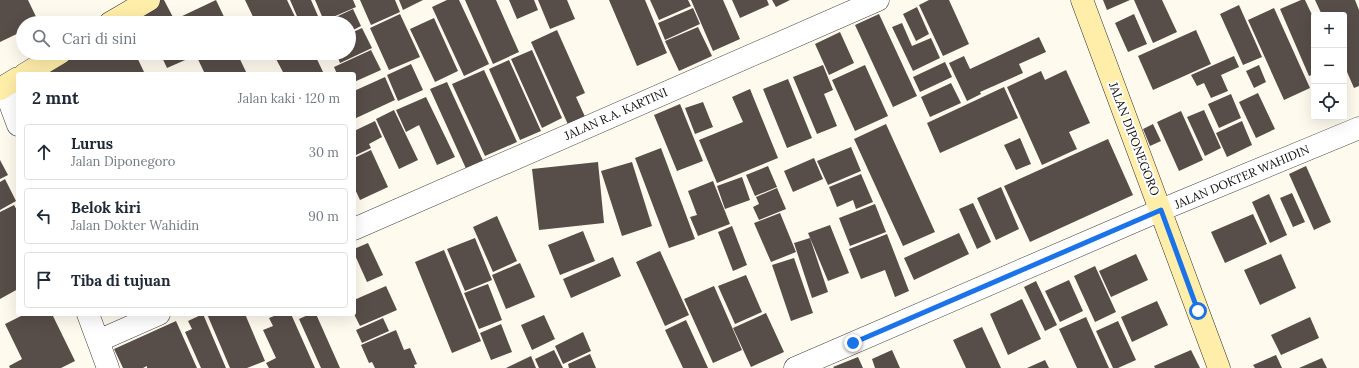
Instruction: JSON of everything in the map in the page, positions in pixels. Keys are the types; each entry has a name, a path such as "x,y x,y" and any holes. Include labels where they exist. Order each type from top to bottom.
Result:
{"street":[{"path":"122,16 149,0"},
{"name":"JALAN R.A. KARTINI","path":"356,228 878,0"},
{"name":"JALAN DIPONEGORO","path":"1082,0 1219,368"},
{"path":"28,72 48,60"},
{"path":"7,85 16,118"},
{"name":"JALAN DOKTER WAHIDIN","path":"794,368 1161,210 1359,128"},
{"path":"89,316 108,368"},
{"path":"98,340 154,316"}],"building":[{"path":"0,0 28,0 36,16 16,16 16,34 0,42"},
{"path":"164,0 172,16 143,16 140,10"},
{"path":"216,0 224,16 182,16"},
{"path":"245,0 287,0 295,16 253,16"},
{"path":"290,0 311,0 318,16 297,16"},
{"path":"315,0 353,0 356,7 335,16 322,16"},
{"path":"360,0 395,0 400,12 371,25"},
{"path":"399,0 423,0 403,10"},
{"path":"447,0 459,0 489,64 464,76 432,7"},
{"path":"465,0 496,0 519,52 493,64"},
{"path":"509,0 534,0 538,10 517,19"},
{"path":"538,0 567,0 575,19 550,29"},
{"path":"609,0 645,0 667,53 637,66"},
{"path":"650,0 688,0 691,6 659,20"},
{"path":"691,0 723,0 740,39 713,51"},
{"path":"732,0 767,0 769,5 740,18"},
{"path":"772,0 790,0 776,7"},
{"path":"929,0 949,0 969,44 943,56 919,5"},
{"path":"1103,0 1130,0 1107,10"},
{"path":"1134,0 1162,0 1177,32 1153,43"},
{"path":"1301,0 1305,0 1311,13 1311,75 1309,76 1280,9"},
{"path":"1315,0 1355,0 1359,10 1359,86 1354,88 1347,72 1347,12 1321,12"},
{"path":"1239,5 1262,57 1243,65 1220,14"},
{"path":"917,7 929,34 916,41 903,14"},
{"path":"693,8 700,24 665,40 658,23"},
{"path":"1274,8 1310,88 1284,100 1248,20"},
{"path":"353,9 361,26 356,28 356,16 338,16"},
{"path":"400,14 420,57 389,70 370,28"},
{"path":"879,14 917,96 893,107 855,25"},
{"path":"1134,14 1147,44 1128,52 1115,23"},
{"path":"434,18 458,71 435,82 410,29"},
{"path":"902,23 912,46 931,38 940,58 913,71 892,27"},
{"path":"698,27 712,56 679,71 665,41"},
{"path":"362,28 372,48 356,56 356,31"},
{"path":"557,30 585,93 576,97 587,121 570,129 531,42"},
{"path":"1196,30 1211,64 1153,90 1138,56"},
{"path":"840,32 854,63 829,75 815,44"},
{"path":"1039,37 1046,52 1019,64 1023,73 980,92 981,94 967,101 949,63 964,56 970,69"},
{"path":"371,50 381,70 356,81 356,72 336,72 334,67 349,60 356,60 356,57"},
{"path":"532,50 562,118 542,128 511,59"},
{"path":"1234,56 1239,67 1221,75 1228,91 1211,98 1204,83 1197,86 1191,75"},
{"path":"60,60 138,60 144,72 48,72 45,67"},
{"path":"163,60 185,60 167,68"},
{"path":"198,60 240,60 246,72 204,72"},
{"path":"277,60 317,60 323,72 283,72"},
{"path":"339,60 346,60 340,63"},
{"path":"509,60 541,131 520,140 489,69"},
{"path":"945,62 952,77 920,92 913,77"},
{"path":"411,64 423,90 398,101 387,75"},
{"path":"823,65 833,90 824,94 837,126 817,134 793,77"},
{"path":"865,65 888,116 855,131 832,80"},
{"path":"1259,65 1266,82 1254,88 1246,71"},
{"path":"484,70 517,142 485,156 452,84"},
{"path":"1066,70 1090,123 1069,132 1077,149 1042,165 1007,87 1041,71 1045,80"},
{"path":"385,77 395,100 356,118 356,90"},
{"path":"788,79 812,138 787,148 763,89"},
{"path":"447,82 485,165 468,173 430,89"},
{"path":"951,83 961,103 930,117 921,97"},
{"path":"1004,87 1018,118 940,153 927,123"},
{"path":"750,89 778,158 717,183 699,140 743,122 732,97"},
{"path":"1258,93 1275,129 1256,138 1239,102"},
{"path":"1231,94 1241,118 1219,128 1208,104"},
{"path":"426,97 455,157 437,165 419,125 406,132 396,110"},
{"path":"703,102 713,127 695,134 685,108"},
{"path":"680,104 703,161 677,171 654,115"},
{"path":"394,110 418,160 399,169 376,119"},
{"path":"1204,110 1221,148 1205,156 1187,117"},
{"path":"1181,111 1203,160 1179,171 1157,122"},
{"path":"375,121 382,137 369,144 371,148 356,155 356,130"},
{"path":"1242,121 1252,145 1227,157 1216,133"},
{"path":"886,124 935,232 903,246 854,139"},
{"path":"1153,124 1161,141 1150,146 1143,129"},
{"path":"1020,138 1031,164 1016,170 1004,145"},
{"path":"1108,139 1133,195 1030,242 1004,186"},
{"path":"851,147 861,171 828,185 817,161"},
{"path":"661,148 695,239 669,248 635,158"},
{"path":"371,150 388,187 360,200 356,191 356,157"},
{"path":"814,158 823,179 793,192 784,171"},
{"path":"0,160 8,175 0,179"},
{"path":"598,162 604,223 539,230 532,169"},
{"path":"632,162 652,226 622,236 601,171"},
{"path":"768,166 777,187 755,196 746,175"},
{"path":"1306,166 1331,222 1314,230 1289,174"},
{"path":"861,174 873,202 856,209 853,200 837,207 829,187"},
{"path":"742,177 750,200 725,209 717,186"},
{"path":"5,179 16,201 0,210 0,182"},
{"path":"713,181 730,224 698,236 690,217 697,215 688,191"},
{"path":"1001,187 1019,229 996,240 977,198"},
{"path":"777,188 786,209 759,220 753,207 759,204 756,197"},
{"path":"1292,193 1305,222 1293,227 1280,198"},
{"path":"1269,194 1287,235 1270,243 1252,202"},
{"path":"973,203 991,242 977,249 959,209"},
{"path":"875,204 886,232 850,246 839,218"},
{"path":"14,205 16,208 16,290 0,299 0,212"},
{"path":"780,213 796,252 771,262 754,223"},
{"path":"1253,214 1267,244 1225,263 1211,232"},
{"path":"497,216 517,261 493,272 473,227"},
{"path":"830,225 849,273 828,281 808,233"},
{"path":"732,226 747,265 733,271 718,232"},
{"path":"583,231 595,261 560,275 548,245"},
{"path":"959,233 969,254 914,280 904,258"},
{"path":"887,234 909,291 895,297 885,270 861,279 849,249"},
{"path":"475,238 492,280 465,291 447,249"},
{"path":"810,238 828,292 812,298 794,243"},
{"path":"368,243 383,275 367,282 356,257 356,248"},
{"path":"444,250 481,341 452,353 415,262"},
{"path":"660,251 689,315 665,326 636,262"},
{"path":"1136,254 1148,280 1111,297 1099,271"},
{"path":"1281,254 1296,288 1260,305 1244,270"},
{"path":"613,257 621,276 571,298 563,279"},
{"path":"794,258 813,313 791,321 772,265"},
{"path":"520,263 535,297 506,309 492,275"},
{"path":"1095,266 1116,312 1095,322 1074,276"},
{"path":"746,275 762,312 735,324 718,286"},
{"path":"1069,280 1083,311 1060,322 1045,291"},
{"path":"1036,281 1057,325 1045,331 1024,287"},
{"path":"488,284 502,320 479,329 464,293"},
{"path":"386,286 397,310 360,326 355,316 356,299"},
{"path":"714,286 742,350 713,363 684,299"},
{"path":"1022,299 1041,339 1008,355 990,314"},
{"path":"1157,301 1168,325 1132,342 1121,317"},
{"path":"766,313 784,352 751,367 733,328"},
{"path":"544,315 555,339 532,350 521,325"},
{"path":"21,316 53,316 75,361 61,368 10,368 9,366 22,359 5,324"},
{"path":"199,316 204,316 226,368 201,368 185,332 192,329 188,321"},
{"path":"208,316 246,316 265,361 247,368 230,368"},
{"path":"274,316 292,316 315,368 269,368 266,363 276,358 263,330 273,326 269,318"},
{"path":"306,316 317,316 340,368 321,368 299,319"},
{"path":"1086,317 1109,368 1077,368 1059,329"},
{"path":"1310,317 1319,338 1281,355 1271,335"},
{"path":"383,318 389,331 362,343 356,330"},
{"path":"686,320 708,368 683,368 665,330"},
{"path":"176,321 197,368 147,368 147,366 143,368 123,368 114,349"},
{"path":"1118,321 1136,360 1118,368 1113,368 1096,331"},
{"path":"501,324 512,352 491,360 480,333"},
{"path":"982,327 1001,368 966,368 953,340"},
{"path":"396,330 404,350 410,348 417,364 414,365 415,368 375,368 372,362 369,363 361,345"},
{"path":"583,332 591,351 563,364 555,346"},
{"path":"554,350 563,368 539,368 535,359"},
{"path":"892,350 900,368 875,368 872,359"},
{"path":"1191,350 1200,368 1155,368 1154,366"},
{"path":"590,354 596,368 569,368 568,364"},
{"path":"1276,355 1282,368 1255,368 1253,365"},
{"path":"531,356 536,368 506,368"},
{"path":"858,357 863,368 833,367"},
{"path":"1322,358 1327,368 1299,368"},
{"path":"1045,360 1049,368 1027,368"}],"route":[{"path":"853,343 1161,210 1198,311"}]}
